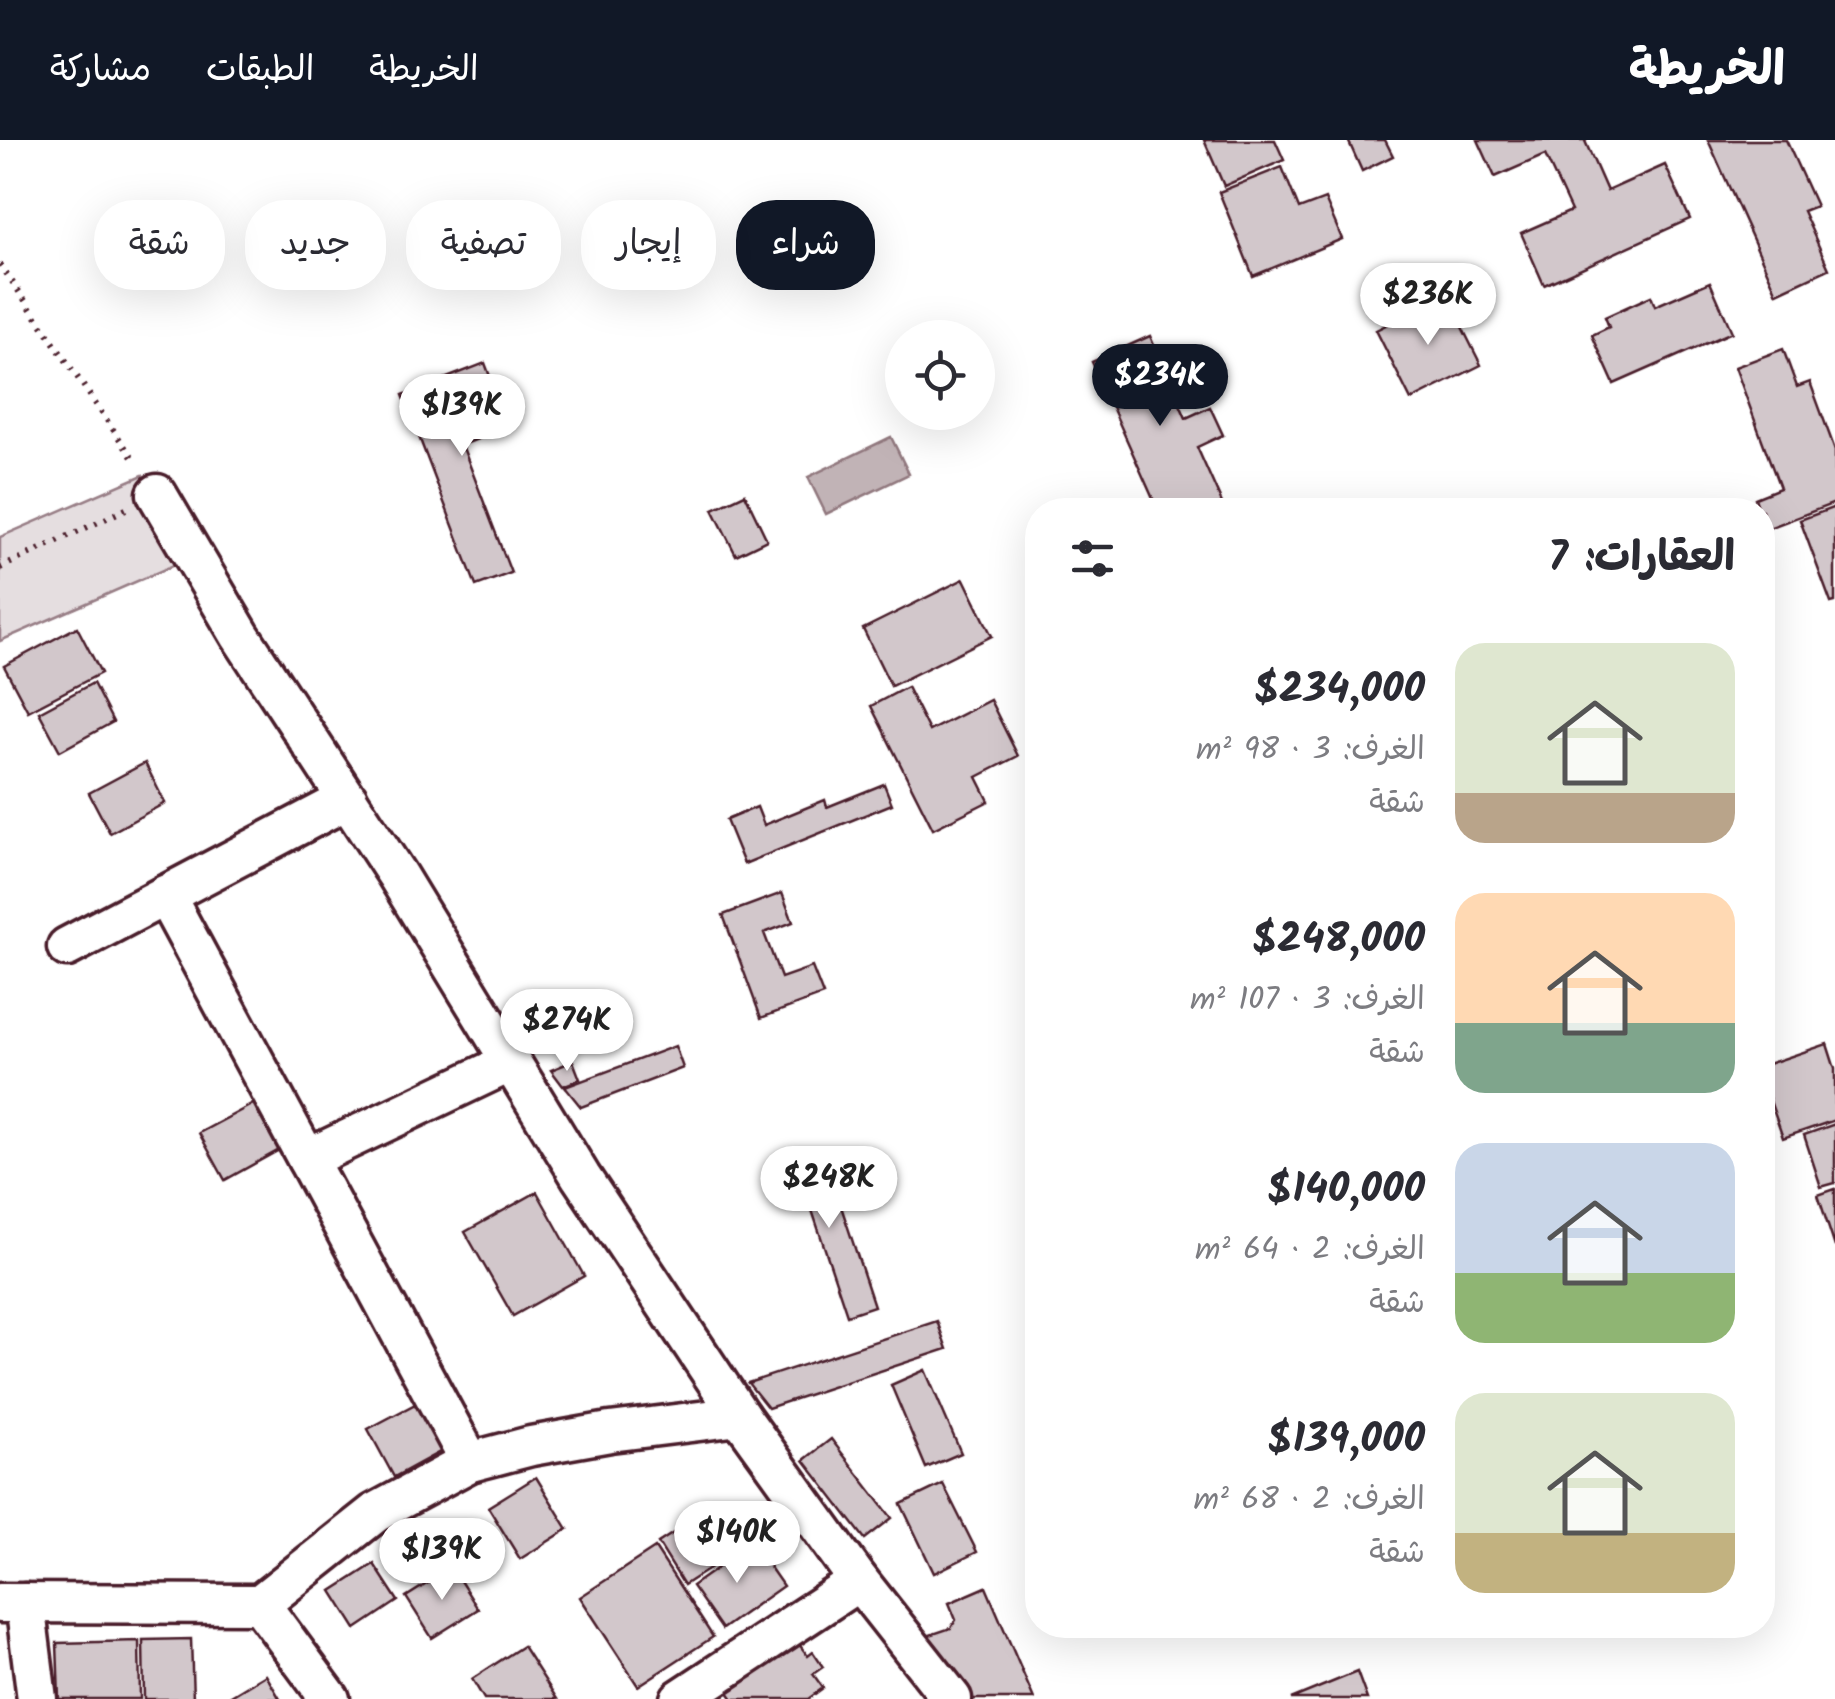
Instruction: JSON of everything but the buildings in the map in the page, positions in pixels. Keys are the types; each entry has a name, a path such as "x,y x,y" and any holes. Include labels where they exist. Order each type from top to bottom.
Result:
{"street":[{"path":"157,494 240,635 348,799 581,1177 740,1416 859,1580 952,1699"},
{"path":"68,947 348,799"},
{"path":"164,895 470,1462"},
{"path":"307,1159 512,1062"},
{"path":"37,1699 13,1603 260,1604 375,1513 470,1462 610,1432 740,1416"},
{"path":"680,1699 859,1580"},
{"path":"260,1604 330,1699"}],"path":[{"path":"0,264 157,494 0,568"}],"shaded area":[{"path":"891,437 909,474 826,514 808,477"},
{"path":"143,475 181,562 0,641 0,537"}]}
